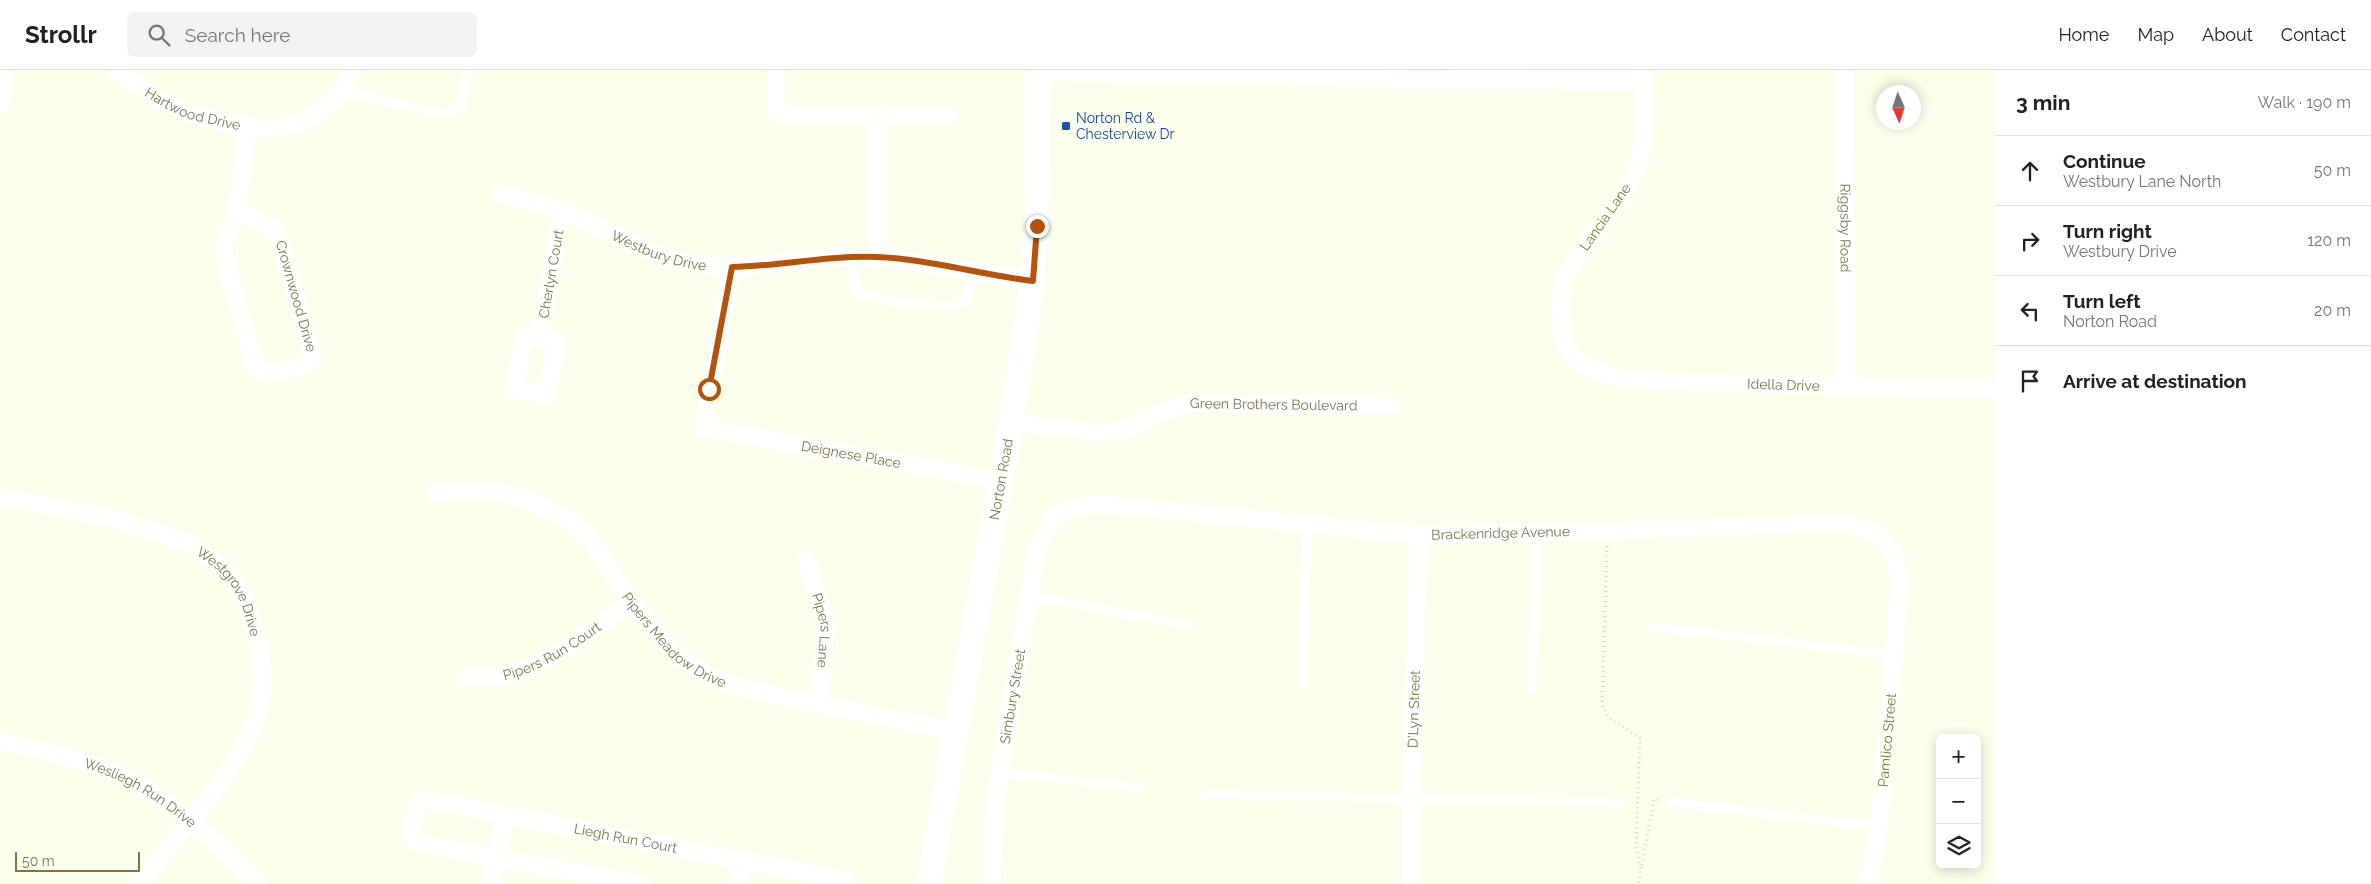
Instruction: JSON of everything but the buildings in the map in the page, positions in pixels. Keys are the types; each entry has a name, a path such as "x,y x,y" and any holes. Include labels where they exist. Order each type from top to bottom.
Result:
{"main road":[{"name":"Norton Road","path":"929,884 1011,423 1033,281 1037,226 1038,71"}],"street":[{"path":"0,106 5,70"},
{"name":"Hartwood Drive","path":"114,70 167,103 189,113 248,127 287,126 306,120 323,110 343,91"},
{"path":"343,91 352,70"},
{"path":"776,70 777,114 949,115"},
{"name":"Riggsby Road","path":"1845,70 1846,386"},
{"path":"1038,71 1643,75"},
{"name":"Lancia Lane","path":"1574,359 1562,331 1561,301 1566,275 1585,244 1616,206 1639,162 1643,136 1643,75"},
{"path":"878,114 878,257"},
{"name":"Crownwood Drive","path":"237,210 273,228 282,243 314,355 308,364 268,375 256,369 224,254 224,243 237,210 248,127"},
{"name":"Westbury Drive","path":"500,193 562,210 627,243 664,257 702,265 756,266 833,256 878,257 1033,281"},
{"name":"Cherlyn Court","path":"540,338 562,210"},
{"name":"Deignese Place","path":"732,267 703,428 1000,481"},
{"name":"Idella Drive","path":"1574,359 1603,375 1636,381 1996,390"},
{"name":"Green Brothers Boulevard","path":"1011,423 1097,432 1121,431 1185,404 1392,406"},
{"name":"Pipers Meadow Drive","path":"435,494 474,490 497,492 521,498 552,510 572,522 588,537 631,602 675,655 702,673 730,685 955,731"},
{"name":"Westgrove Drive","path":"0,497 114,519 190,544 222,567 236,583 247,604 261,656 262,687 257,717 238,756 212,794 138,884"},
{"name":"Brackenridge Avenue","path":"1057,514 1082,504 1110,505 1419,535 1854,526 1875,534 1884,541 1893,554 1900,581 1898,596"},
{"name":"Simbury Street","path":"992,884 994,819 1000,771 1037,549 1044,531 1057,514"},
{"name":"D'Lyn Street","path":"1411,884 1411,799 1419,535"},
{"name":"Pipers Lane","path":"806,559 826,625 820,704"},
{"name":"Pamlico Street","path":"1869,884 1878,827 1898,596"},
{"name":"Pipers Run Court","path":"466,677 495,677 515,672 534,664 570,644 631,602"},
{"name":"Wesliegh Run Drive","path":"0,741 69,758 120,776 168,803 226,852 258,884"},
{"name":"Liegh Run Court","path":"641,884 416,843 411,834 418,801 427,800 744,860 844,880 847,884"},
{"path":"491,884 506,815"},
{"path":"739,884 744,860"}],"lane":[{"path":"343,91 446,115 461,105 468,73 465,70"},
{"path":"851,257 854,284 859,294 899,304 951,307 967,300 974,272"},
{"path":"1302,686 1307,524"},
{"path":"1532,689 1538,532"},
{"path":"1029,598 1188,625"},
{"path":"1653,627 1894,655"},
{"path":"1000,771 1028,776 1141,788"},
{"path":"1206,794 1620,803"},
{"path":"1671,802 1878,827"}],"path":[{"path":"1607,530 1602,705 1609,718 1640,738 1636,846 1641,868"},
{"path":"1638,884 1654,800"}],"place":[{"name":"Norton Rd & Chesterview Dr","path":"1066,126"}],"route":[{"path":"709,389 732,267 756,266 833,256 878,257 895,258 1033,281 1037,226"}]}
